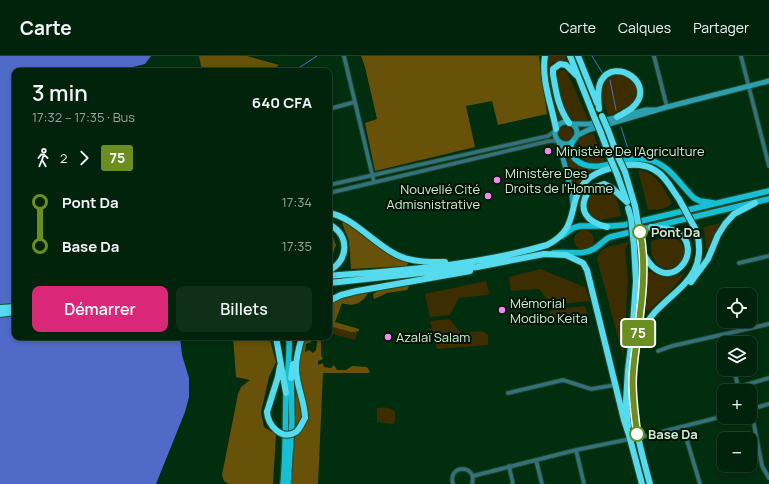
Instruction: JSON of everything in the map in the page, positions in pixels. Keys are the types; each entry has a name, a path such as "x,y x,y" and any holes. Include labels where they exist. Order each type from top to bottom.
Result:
{"highway":[{"path":"545,56 544,70 555,130"},
{"path":"570,56 612,160 631,218 634,246 636,299 626,401 630,437"},
{"path":"578,56 625,172 635,206 642,249 642,297 633,373 633,394 638,438 650,484"},
{"path":"570,124 559,105 553,74 554,69 560,64 566,65 577,76"},
{"path":"599,109 598,92 601,80 606,75 614,72 626,72 638,81 640,88 639,98 633,108 617,117"},
{"path":"332,276 441,266 498,257 534,249 554,241 563,233 568,226 580,190 590,177 604,170 632,165 645,166 658,172 663,177 679,200 697,232 700,245 699,258 696,267 688,280 655,312 648,321 636,347"},
{"path":"607,227 592,222 585,213 584,200 590,189 604,184 612,188 627,205"},
{"path":"678,291 692,281 702,269 712,252 718,235 725,224 734,214 755,203"},
{"path":"332,214 339,216 391,252 406,259 438,262 469,261"},
{"path":"332,226 340,232 344,247 340,262 332,269"},
{"path":"642,249 651,265 656,269 668,273 683,266 687,257 688,251 686,242 682,236 676,231 651,227"},
{"path":"332,283 477,267 544,254 566,255 583,263 587,270 624,420 642,484"},
{"path":"332,300 341,295 357,291 469,272 477,267"},
{"path":"0,308 12,307"},
{"path":"0,314 12,312"},
{"path":"277,340 286,393"},
{"path":"291,378 294,356 299,340"},
{"path":"280,358 278,377 267,412 270,424 274,429 288,434 296,432 305,418 305,409 296,368 300,340"}],"main road":[{"path":"573,141 570,152 575,160 582,164 597,167 635,158 649,160 667,169 694,198 700,201 722,203"},
{"path":"554,241 573,228 586,226 607,227 624,225 769,191"},
{"path":"544,254 563,251 582,253 595,248 610,237 769,199"},
{"path":"284,484 286,461 286,393 289,340"},
{"path":"288,484 292,421 289,358"}],"street":[{"path":"344,56 374,182"},
{"path":"654,56 668,107"},
{"path":"741,56 769,166"},
{"path":"332,192 549,141 559,141 567,144 573,141 582,132 645,115 668,107 769,82"},
{"path":"332,108 354,102"},
{"path":"332,184 548,136 561,124 590,124 646,110 662,109"},
{"path":"570,124 576,130 576,135 573,141"},
{"path":"555,130 572,194 573,212"},
{"path":"740,263 769,256"},
{"path":"658,351 769,324"},
{"path":"753,384 769,378"},
{"path":"508,393 564,380 590,388 616,385"},
{"path":"757,407 769,404"},
{"path":"638,438 717,418"},
{"path":"754,424 764,472 769,478"},
{"path":"683,427 700,484"},
{"path":"473,476 630,437"},
{"path":"576,450 584,484"},
{"path":"536,460 542,484"},
{"path":"509,466 513,484"},
{"path":"453,484 453,473 460,469 469,471 473,476 472,484"},
{"path":"764,472 769,471"}],"shaded area":[{"path":"199,56 247,56 279,65 276,68 201,68"},
{"path":"361,56 539,56 547,114 498,125 492,101 466,106 475,147 375,171 365,123 377,119"},
{"path":"547,56 565,56 567,61 552,63 551,68 553,92 563,120 558,121 546,72"},
{"path":"563,70 567,72 588,119 585,121 576,121 570,118 563,109 557,74"},
{"path":"616,75 623,75 632,80 636,89 636,94 632,105 608,116 603,98 603,87 609,78"},
{"path":"566,127 571,129 573,134 571,139 566,141 561,139 559,134 561,129"},
{"path":"593,133 605,162 593,163 577,153 576,148 580,138"},
{"path":"568,148 573,160 581,167 592,169 605,168 575,194 565,149"},
{"path":"638,170 645,171 655,177 663,187 672,204 662,209 648,210"},
{"path":"604,189 612,193 617,200 621,216 597,221 589,215 586,206 589,198 595,191"},
{"path":"345,221 409,261 407,266 351,269 349,241 342,223"},
{"path":"720,223 708,249 706,250 703,227"},
{"path":"584,230 591,233 594,240 591,247 584,250 577,247 574,240 577,233"},
{"path":"332,235 336,245 332,256"},
{"path":"670,236 680,241 684,248 680,262 674,267 666,269 660,267 654,259 651,241"},
{"path":"629,242 625,249 628,279 623,356 597,259 599,254 605,248"},
{"path":"540,269 585,287 590,301 551,305 539,289 511,291 509,277"},
{"path":"686,271 670,292 647,311 648,272 668,277 681,275"},
{"path":"486,281 489,292 487,295 459,298 450,315 430,317 425,294"},
{"path":"407,285 409,287 407,290 387,293 374,299 373,294 379,290"},
{"path":"365,290 368,293 363,300 357,304 350,305 342,303 335,322 359,329 359,331 352,332 332,327 332,302"},
{"path":"585,306 587,313 544,324 551,310"},
{"path":"449,319 461,333 482,331 488,335 488,345 437,349 430,321"},
{"path":"332,323 358,330 355,340 332,334"},
{"path":"233,340 270,340 276,362 269,377 261,412 264,427 276,434 273,484 229,484 224,481 222,475 238,394 241,387 250,380 236,377"},
{"path":"302,340 311,340 311,342 306,344 305,352 309,350 313,353 316,350 318,340 320,340 321,355 323,359 318,361 318,365 323,363 324,367 331,368 334,365 337,370 346,370 352,366 367,367 370,372 323,373 318,484 289,484 298,359"},
{"path":"377,408 387,408 393,410 395,412 395,422 393,424 377,422"}],"water":[{"path":"0,56 151,56 145,64 129,68 12,68 12,340 180,340 182,355 189,378 189,397 185,412 156,484 0,484"}],"waterway":[{"path":"299,68 317,56"},
{"path":"592,56 603,74"},
{"path":"610,80 616,110"},
{"path":"621,127 629,152 656,158 666,165"},
{"path":"684,183 695,195 701,198"}],"bus line":[{"name":"75","path":"637,434 633,394 633,373 642,297 643,252 640,232"}],"place":[{"name":"Ministère De l'Agriculture","path":"548,151"},
{"name":"Ministère Des Droits de l'Homme","path":"497,180"},
{"name":"Nouvellé Cité Admisnistrative","path":"488,196"},
{"name":"Pont Da","path":"640,232"},
{"name":"Mémorial Modibo Keita","path":"502,310"},
{"name":"Azalaï Salam","path":"388,337"},
{"name":"Base Da","path":"637,434"}]}
